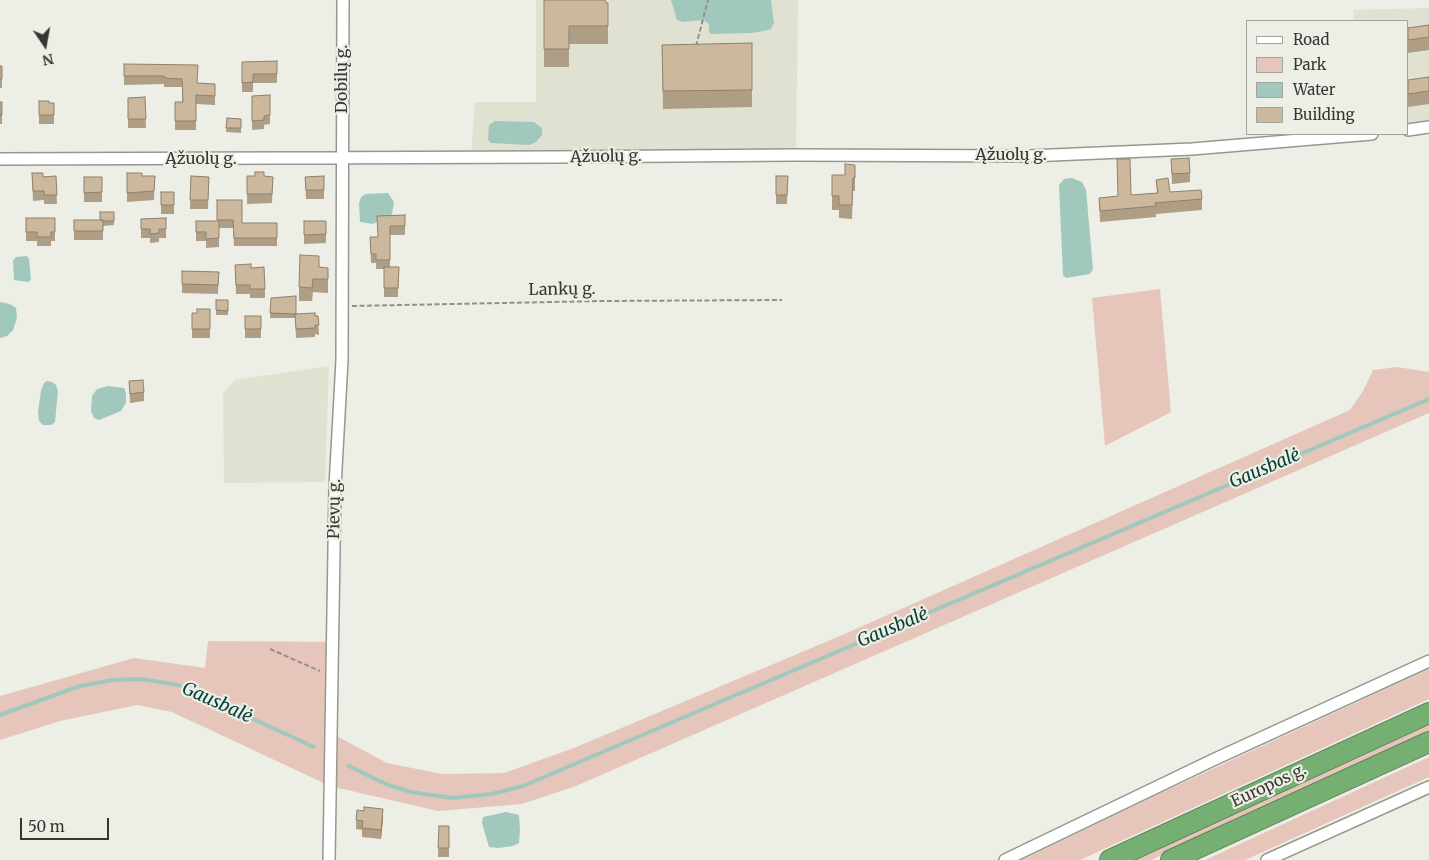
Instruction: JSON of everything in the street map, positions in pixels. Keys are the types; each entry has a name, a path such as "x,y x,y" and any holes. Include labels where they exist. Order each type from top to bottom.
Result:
{"highway":[{"name":"Europos g.","path":"1110,860 1429,713"},
{"name":"Europos g.","path":"1171,860 1429,742"}],"street":[{"name":"Dobilų g.","path":"341,158 343,0"},
{"path":"1409,130 1429,127"},
{"name":"Ąžuolų g.","path":"0,159 794,154 1029,156 1213,147 1360,135"},
{"name":"Pievų g.","path":"329,860 335,486 342,360 341,158"},
{"path":"1005,860 1429,661"},
{"path":"1267,860 1429,787"}],"path":[{"path":"694,53 708,0"},
{"name":"Lankų g.","path":"342,306 572,301 782,300"},
{"path":"270,649 320,671 332,674"}],"shaded area":[{"path":"536,0 798,0 796,151 471,157 475,102 536,102"},
{"path":"1429,8 1429,124 1409,127 1409,20 1354,20 1353,10"},
{"path":"329,366 325,482 224,483 223,393 235,380"}],"green space":[{"path":"1160,289 1171,412 1105,446 1092,298"},
{"path":"1397,367 1429,372 1429,413 576,786 522,804 438,811 330,786 172,712 137,705 60,721 0,740 0,696 134,658 205,668 208,641 332,642 331,733 387,763 442,774 504,773 574,748 847,633 1350,410 1363,391 1373,370"},
{"path":"1429,669 1429,699 1080,860 1022,860 1152,797"},
{"path":"1429,722 1429,732 1151,860 1130,860"},
{"path":"1429,757 1429,777 1245,860 1205,860"}],"water":[{"path":"671,0 771,0 774,23 771,29 764,31 711,34 709,24 704,20 683,22 677,20"},
{"path":"495,121 534,122 542,128 542,135 536,142 529,145 491,143 488,140 489,125"},
{"path":"1072,178 1082,182 1086,190 1093,269 1090,274 1066,278 1063,275 1059,185 1064,179"},
{"path":"388,193 394,202 392,214 373,224 360,222 359,203 361,197 366,194"},
{"path":"27,256 31,280 28,282 14,280 13,261 16,257"},
{"path":"0,302 10,304 16,308 17,318 13,330 7,336 0,338"},
{"path":"47,381 56,385 58,391 55,422 51,425 43,425 39,421 38,411 41,391 44,383"},
{"path":"108,386 124,388 126,403 121,411 99,420 94,418 91,411 92,396 97,389"},
{"path":"506,812 519,815 519,843 513,846 498,848 489,847 482,823 483,817"}],"building":[{"path":"544,0 605,0 608,3 608,26 569,26 569,49 544,49"},
{"path":"1429,25 1429,37 1409,40 1409,28"},
{"path":"752,43 752,90 663,91 662,45"},
{"path":"277,61 277,74 253,74 253,82 242,83 242,62"},
{"path":"124,64 198,65 197,83 215,84 215,96 196,95 196,121 175,121 175,102 183,102 182,79 164,78 164,76 124,76"},
{"path":"0,66 2,66 2,79 0,79"},
{"path":"1429,77 1429,91 1409,94 1409,80"},
{"path":"270,95 270,115 264,116 264,120 252,121 252,96"},
{"path":"145,97 146,119 128,119 128,98"},
{"path":"39,101 54,103 54,115 39,115"},
{"path":"0,102 2,102 2,115 0,115"},
{"path":"227,118 241,119 241,128 226,128"},
{"path":"1189,158 1190,173 1172,174 1171,159"},
{"path":"1117,159 1130,159 1131,195 1158,193 1156,180 1168,178 1170,192 1201,190 1202,199 1155,203 1156,206 1100,211 1099,198 1118,196"},
{"path":"845,164 855,165 852,205 839,205 839,196 832,196 832,175 845,175"},
{"path":"255,172 264,172 264,176 273,177 272,194 247,194 247,176 255,176"},
{"path":"32,173 43,173 43,177 56,176 57,195 44,195 44,191 33,191"},
{"path":"127,173 142,173 142,176 155,176 154,191 127,193"},
{"path":"191,176 209,177 208,200 190,200"},
{"path":"324,176 324,190 306,190 305,177"},
{"path":"776,176 788,176 787,195 776,195"},
{"path":"84,177 102,177 102,192 84,193"},
{"path":"161,192 174,192 174,205 161,205"},
{"path":"217,200 242,200 242,223 277,223 277,238 234,238 233,220 217,220"},
{"path":"100,212 114,212 114,221 100,220"},
{"path":"405,215 405,226 390,226 390,260 376,260 376,254 371,254 370,237 378,237 377,216"},
{"path":"26,218 55,218 55,232 51,232 51,237 37,237 37,232 26,232"},
{"path":"166,218 166,229 159,229 159,233 150,234 150,229 141,229 141,219"},
{"path":"74,220 103,220 103,231 74,231"},
{"path":"196,221 219,221 219,238 206,239 206,232 196,232"},
{"path":"304,221 326,221 326,234 304,235"},
{"path":"300,255 319,256 319,267 328,268 328,279 313,279 312,288 299,287"},
{"path":"251,264 251,268 264,267 265,289 250,289 250,285 236,285 235,265"},
{"path":"384,267 399,267 398,288 384,288"},
{"path":"182,271 219,272 218,285 182,284"},
{"path":"296,296 296,314 270,313 271,298"},
{"path":"216,300 228,300 228,311 216,310"},
{"path":"197,309 210,309 210,329 192,329 192,313 197,313"},
{"path":"315,313 315,316 318,316 319,325 315,325 315,328 296,329 295,314"},
{"path":"245,316 261,316 261,329 245,329"},
{"path":"143,380 144,392 130,394 129,381"},
{"path":"364,807 383,809 381,830 362,828 363,821 356,820 357,810 364,811"},
{"path":"439,826 449,826 449,848 438,848"}],"waterway":[{"name":"Gausbalė","path":"349,766 388,785 411,792 452,798 492,794 523,786 1429,399"},
{"name":"Gausbalė","path":"0,715 80,686 113,680 141,679 179,685 314,747"}]}
